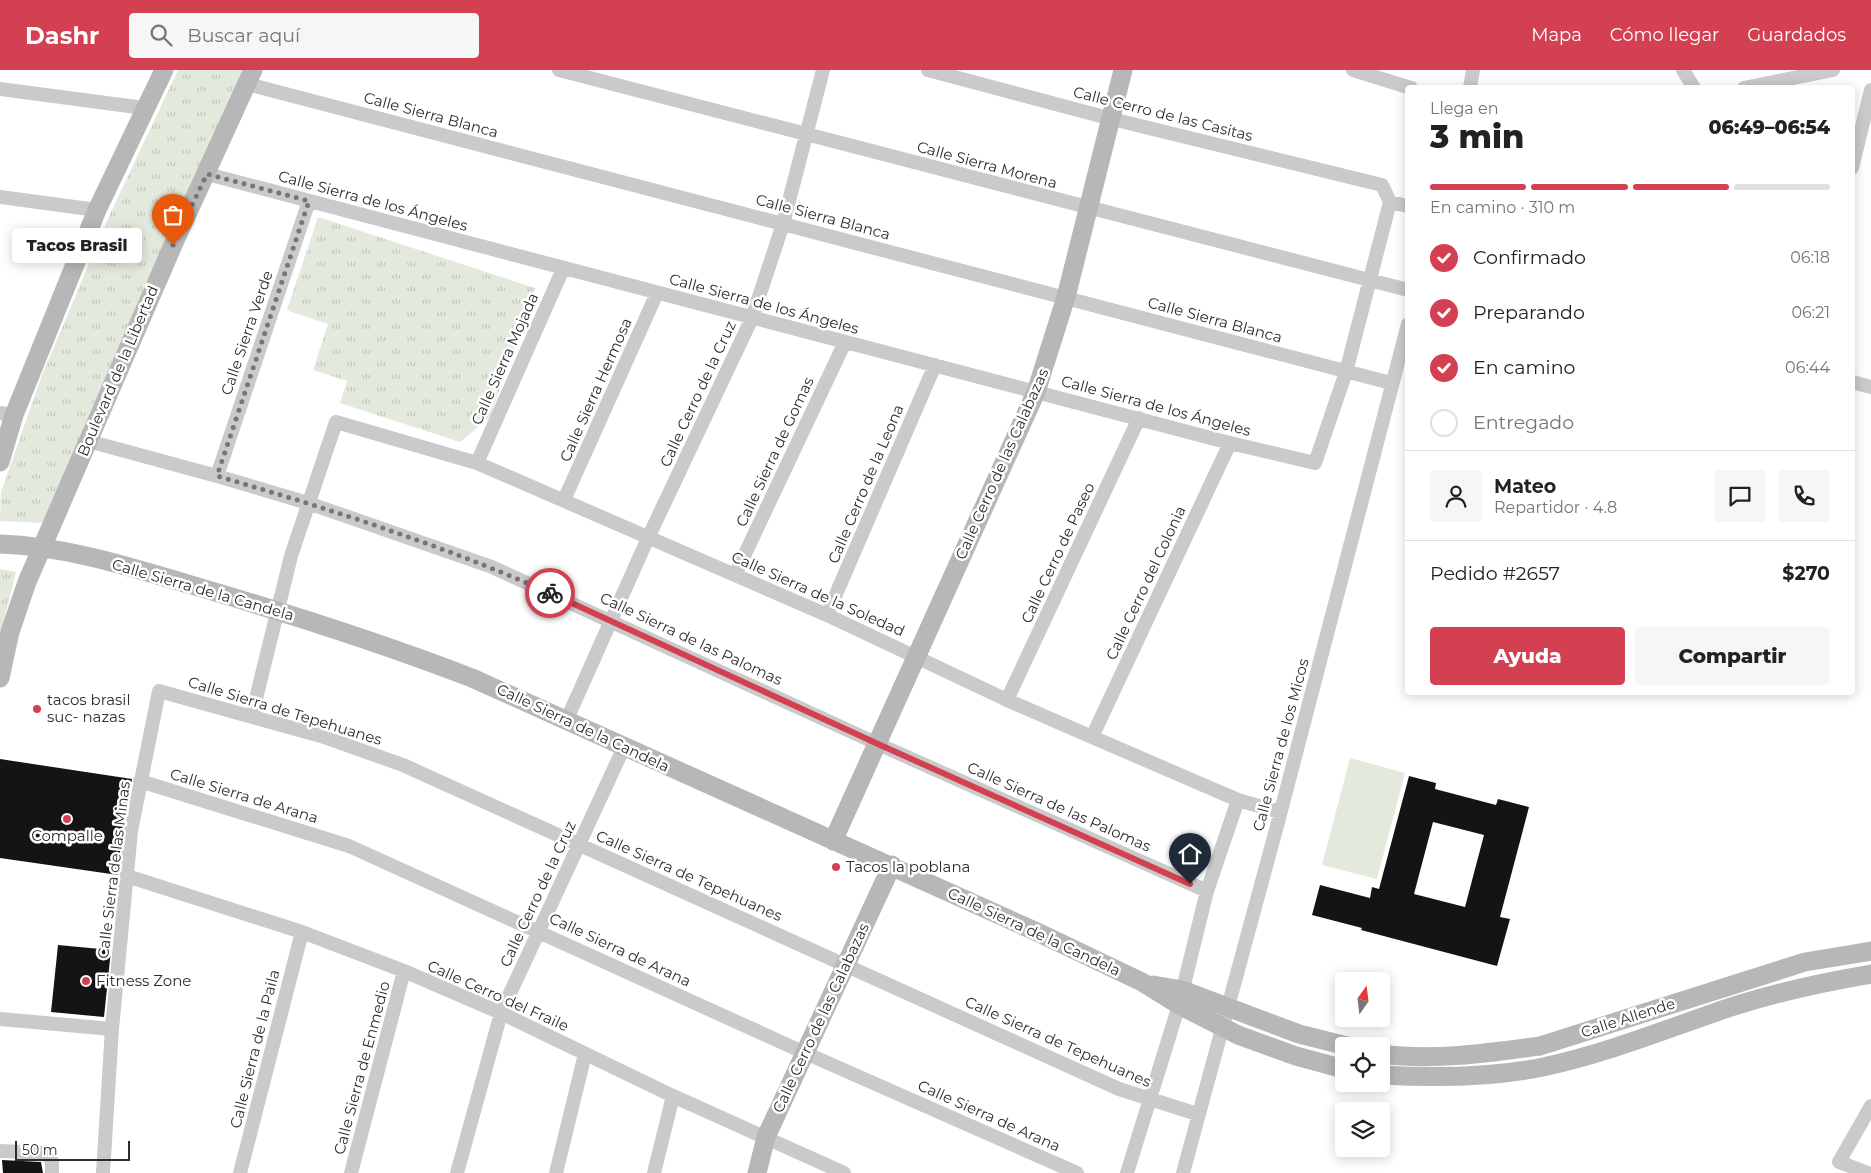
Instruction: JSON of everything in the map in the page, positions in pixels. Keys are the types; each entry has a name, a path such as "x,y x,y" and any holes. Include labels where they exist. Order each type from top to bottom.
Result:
{"street":[{"path":"0,462 7,414 97,210 144,108 164,70"},
{"name":"Calle Sierra Morena","path":"559,70 1089,209 1405,289"},
{"name":"Calle Cerro de la Cruz","path":"567,719 648,538 752,318 783,224 823,70"},
{"name":"Calle Cerro de las Casitas","path":"928,70 1112,119 1382,185 1388,197 1405,205"},
{"name":"Calle Cerro de las Calabazas","path":"833,841 1036,392 1066,297 1123,70"},
{"path":"1355,70 1405,86"},
{"path":"1471,85 1474,70"},
{"path":"1684,70 1692,85"},
{"path":"1759,85 1833,70"},
{"name":"Boulevard de la Libertad","path":"0,678 18,608 173,245 250,77"},
{"name":"Calle Sierra Blanca","path":"250,77 783,224 1391,383"},
{"path":"0,89 144,108"},
{"path":"1855,156 1871,90"},
{"name":"Calle Sierra de los Ángeles","path":"207,174 1230,443 1315,463 1346,372"},
{"path":"0,196 97,210"},
{"path":"1346,372 1370,280 1388,197"},
{"name":"Calle Sierra Verde","path":"217,476 309,201"},
{"name":"Calle Sierra Mojada","path":"477,463 563,269"},
{"name":"Calle Sierra Hermosa","path":"564,500 656,293"},
{"name":"Calle Sierra de los Micos","path":"1182,1173 1280,812 1405,334"},
{"name":"Calle Sierra de Gomas","path":"735,575 845,342"},
{"name":"Calle Cerro de la Leona","path":"827,616 935,365"},
{"path":"1855,383 1871,387"},
{"name":"Calle Cerro de Paseo","path":"1008,700 1139,418"},
{"name":"Calle Sierra de la Soledad","path":"308,503 336,422 477,463 735,575 1092,737 1238,800 1280,812"},
{"name":"Calle Sierra de las Palomas","path":"88,441 308,503 492,567 612,620 878,744 1207,891"},
{"name":"Calle Cerro del Colonia","path":"1092,737 1230,443"},
{"path":"252,715 276,610 308,503"},
{"name":"Calle Sierra de la Candela","path":"0,544 44,547 156,575 276,610 404,652 472,678 567,719 624,747 833,841 892,865 1180,998"},
{"name":"Calle Sierra de Tepehuanes","path":"158,691 252,715 321,736 402,765 1119,1089 1197,1114"},
{"name":"Calle Sierra de las Minas","path":"103,1173 112,1029 131,831 158,691"},
{"name":"Calle Cerro de la Cruz","path":"457,1173 501,1013 624,747"},
{"name":"Calle Sierra de Arana","path":"140,780 349,846 538,930 803,1052 1078,1173"},
{"path":"1127,1173 1180,998 1207,891 1238,800"},
{"name":"Calle Cerro de las Calabazas","path":"757,1173 766,1137 803,1052 892,865"},
{"name":"Calle Cerro del Fraile","path":"127,876 302,932 404,972 501,1013 673,1096 844,1173"},
{"name":"Calle Sierra de la Paila","path":"240,1173 302,932"},
{"name":"Calle Allende","path":"1390,1054 1447,1056 1502,1052 1540,1046 1805,962 1871,951"},
{"name":"Calle Sierra de Enmedio","path":"351,1173 404,972"},
{"name":"Calle Allende","path":"1390,1075 1446,1078 1503,1074 1544,1066 1592,1054 1812,984 1871,974"},
{"path":"1180,998 1227,1007 1299,1034 1335,1043"},
{"path":"1180,998 1221,1026 1287,1053 1335,1066"},
{"path":"0,1019 112,1029"},
{"path":"556,1173 585,1054"},
{"path":"654,1173 673,1096"},
{"path":"1868,1173 1839,1162 1871,1106"},
{"path":"0,1151 46,1153 52,1161 52,1173"}],"green space":[{"path":"178,70 245,70 92,407 44,523 0,521 1,492 42,375 111,212"},
{"path":"318,217 535,288 490,417 460,442 340,403 347,381 313,370 328,324 287,310"},
{"path":"0,569 16,572 0,637"},
{"path":"1350,758 1405,773 1377,879 1322,865"}],"building":[{"name":"Compalle","path":"0,759 132,779 122,830 118,875 0,858"},
{"path":"1409,776 1436,783 1435,789 1496,805 1498,799 1529,807 1500,917 1510,919 1497,966 1312,915 1320,885 1370,898 1372,887 1379,889","holes":["1433,822 1484,835 1465,907 1414,894"]},
{"name":"Fitness Zone","path":"58,945 111,950 104,1017 51,1012"},
{"path":"2,1160 41,1162 43,1173 3,1173"}],"way so far":[{"path":"173,245 207,174 309,201 217,476 308,503 398,533 492,567 550,593"}],"place":[{"name":"Tacos Brasil","path":"173,245"},
{"name":"tacos brasil suc- nazas","path":"37,709"},
{"name":"Compalle","path":"67,819"},
{"name":"Tacos la poblana","path":"836,867"},
{"name":"Fitness Zone","path":"86,981"}],"route":[{"path":"550,593 878,744 1190,884"}]}
